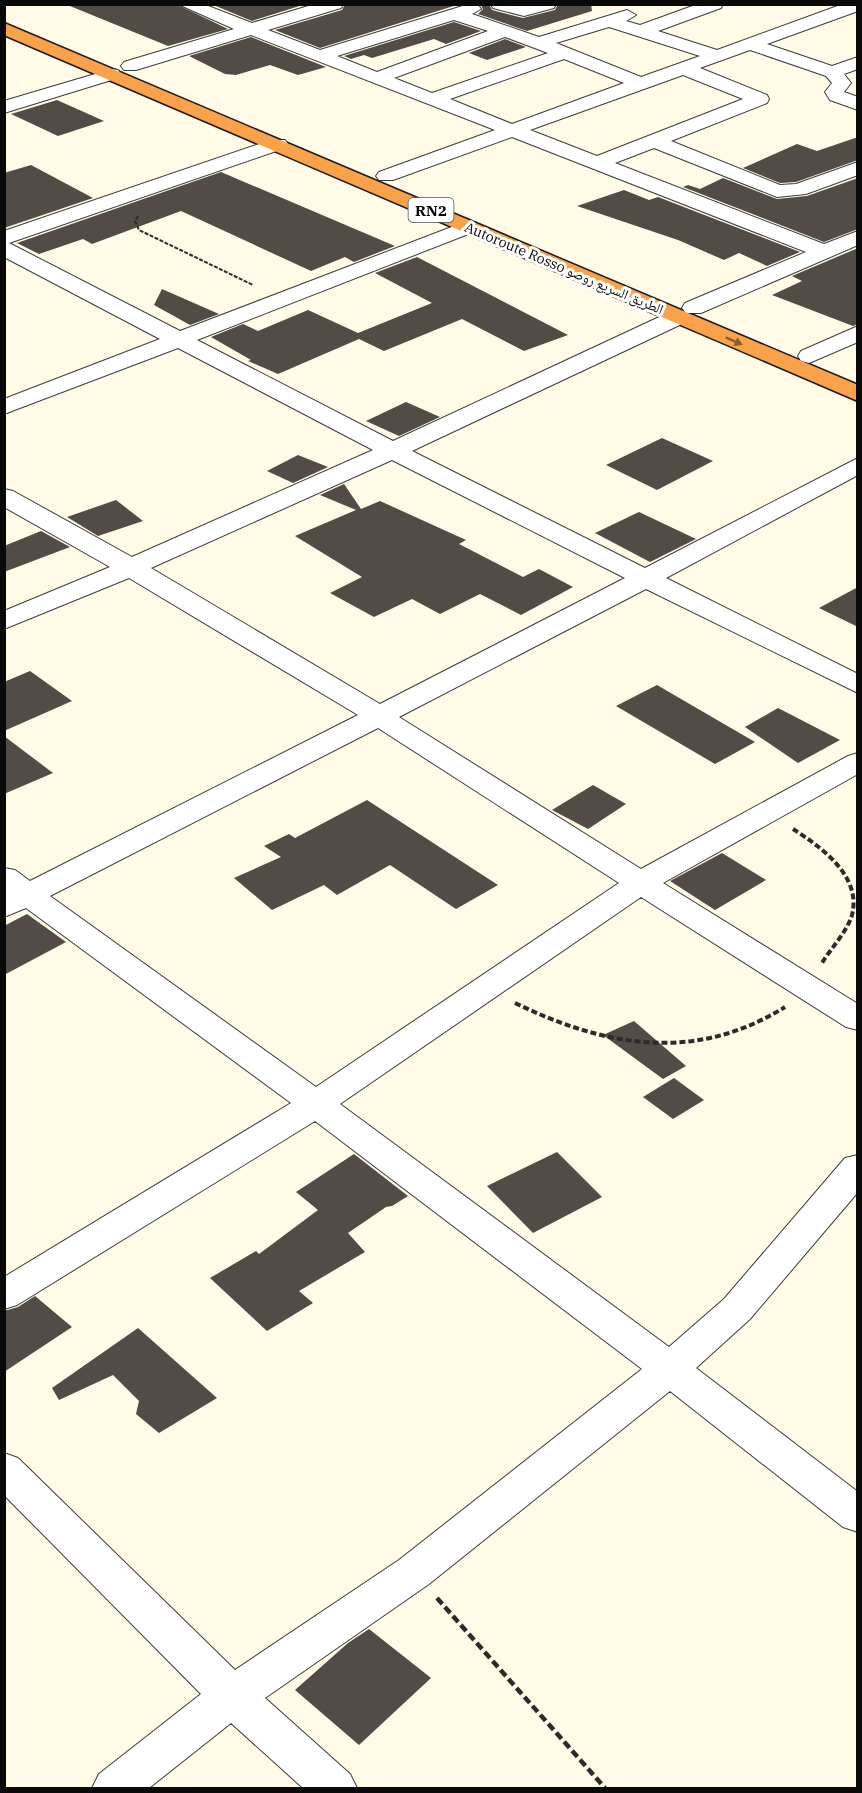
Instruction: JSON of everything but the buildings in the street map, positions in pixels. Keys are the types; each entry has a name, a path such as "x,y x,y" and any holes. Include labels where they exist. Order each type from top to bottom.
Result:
{"highway":[{"name":"Autoroute Rosso الطريق السريع روصو","path":"4,15 278,144 469,227 685,312 858,376"},
{"name":"Autoroute Rosso الطريق السريع روصو","path":"4,28 121,70 386,176 685,312 858,394"}],"street":[{"path":"186,4 510,132 824,251"},
{"path":"4,107 335,4"},
{"path":"318,56 485,4"},
{"path":"499,4 524,11 548,4"},
{"path":"621,4 669,21"},
{"path":"641,31 715,4"},
{"path":"386,176 858,5"},
{"path":"539,43 639,11"},
{"path":"454,14 539,43 642,84"},
{"path":"609,21 717,56"},
{"path":"374,78 506,31"},
{"path":"749,44 832,72 842,83 834,92 837,96 858,104"},
{"path":"430,100 564,53"},
{"path":"832,72 858,62"},
{"path":"595,164 760,99 683,68"},
{"path":"655,141 764,187 790,192 858,168"},
{"path":"4,238 278,144"},
{"path":"663,190 718,168"},
{"path":"4,407 469,227"},
{"path":"4,621 133,568 395,452 685,312 858,237"},
{"path":"4,248 395,452 858,686"},
{"path":"809,356 858,333"},
{"path":"858,465 647,580 12,893 316,1104 670,1369 858,1515"},
{"path":"4,496 133,568 377,715 638,884 858,1019"},
{"path":"4,1295 316,1104 638,884 858,762"},
{"path":"115,1788 232,1696 414,1572 670,1369 737,1309 858,1167"},
{"path":"4,1469 232,1696 334,1788"}],"path":[{"path":"137,192 141,206 135,221 139,230 282,299"},
{"path":"484,989 586,1033 620,1040 665,1042 715,1036 759,1022 778,1012 806,988 852,915 854,892 850,880 835,859 768,812"},
{"path":"414,1572 605,1788"}]}
